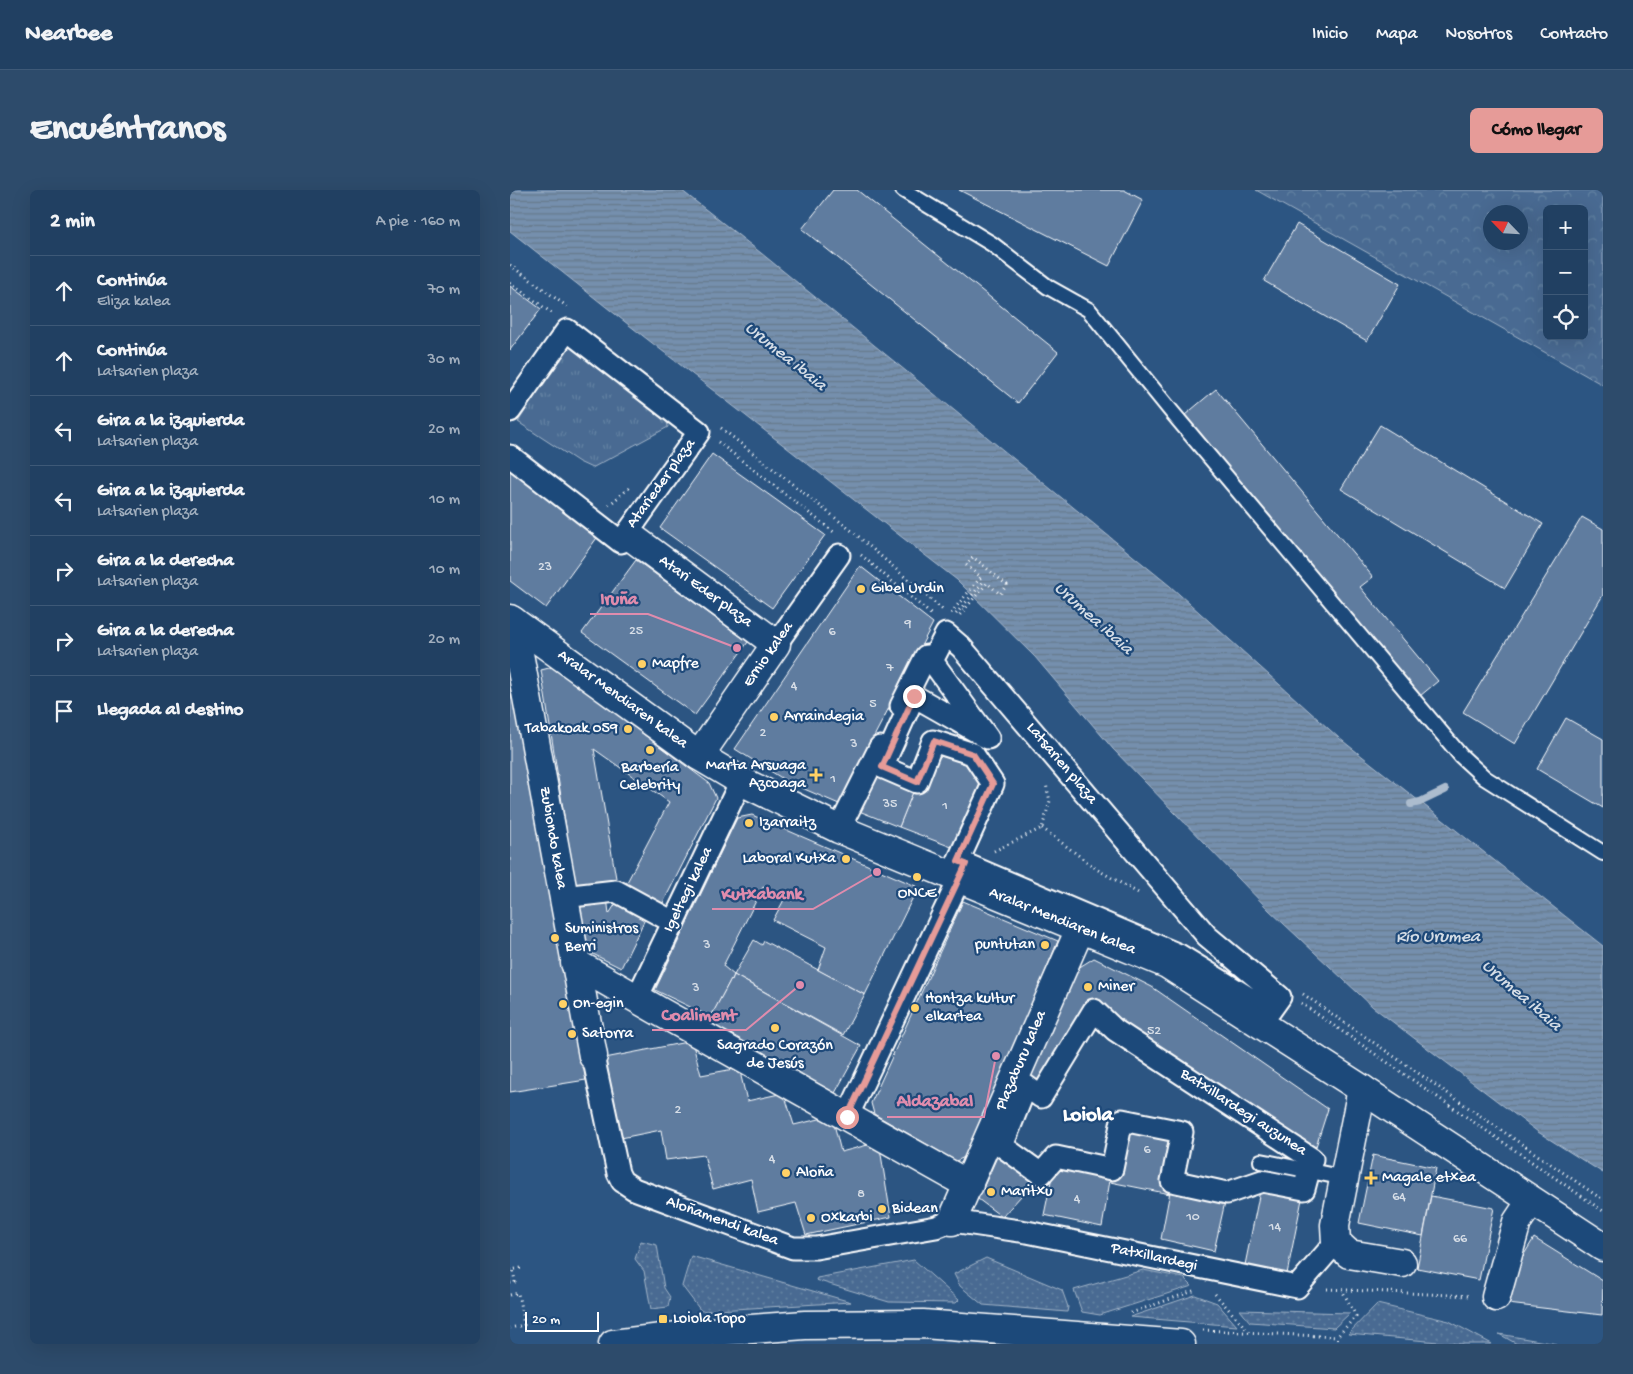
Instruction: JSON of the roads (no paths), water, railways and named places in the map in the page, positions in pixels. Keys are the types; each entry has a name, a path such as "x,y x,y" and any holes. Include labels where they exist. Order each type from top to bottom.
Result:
{"street":[{"name":"Atarieder plaza","path":"510,411 567,330 699,432 621,542 510,456"},
{"name":"Atari Eder plaza","path":"634,539 776,644"},
{"name":"Ernio kalea","path":"699,756 839,556"},
{"name":"Aralar Mendiaren kalea","path":"512,620 699,756 741,782 839,829 962,872 1080,929 1167,964 1603,1247"},
{"name":"Zubiondo kalea","path":"512,620 593,1056"},
{"name":"Latsarien plaza","path":"946,634 961,647 1207,936 1280,997 1270,1011 1179,955 962,872 958,861 993,784 973,754 934,741 917,782 882,767 914,696 988,738 932,661 946,634"},
{"path":"839,829 926,656"},
{"name":"Igeltegi kalea","path":"637,998 741,782"},
{"path":"847,1117 962,872"},
{"path":"563,897 616,891 673,922"},
{"name":"Plazaburu kalea","path":"952,1221 1080,929"},
{"path":"575,962 847,1117 969,1184"},
{"name":"Batxillardegi auzunea","path":"1094,1010 1115,1030 1312,1159 1309,1172 1304,1189 1262,1181 1227,1193 1172,1181 1182,1132 1122,1120 1112,1168 1056,1157 1041,1174 1002,1146 1026,1086 1041,1097 1094,1010"},
{"name":"Aloñamendi kalea","path":"593,1056 618,1173 622,1181 634,1190 793,1248 816,1248 936,1226 952,1221"},
{"path":"1362,1089 1335,1225 1336,1242 1349,1254 1402,1262"},
{"path":"1496,1297 1516,1222 1531,1201"},
{"name":"Patxillardegi","path":"952,1221 1027,1232 1216,1281 1297,1287 1336,1242"},
{"path":"613,1344 711,1332 804,1325 923,1324 1181,1344"},
{"path":"773,1344 805,1341 921,1339 997,1344"}],"lane":[{"path":"903,190 992,244 1048,287 1089,310 1171,411 1462,756 1485,778 1603,853"},
{"path":"1260,1161 1345,1178"}],"water":[{"name":"Río Urumea","path":"510,190 681,190 1170,586 1339,738 1603,946 1603,1173 1538,1132 1373,1007 1269,910 1113,749 1035,657 957,580 510,231"}],"waterway":[{"path":"1411,804 1420,802 1445,790"}],"place":[{"name":"Gibel Urdin","path":"861,589"},
{"name":"Iruña","path":"737,648"},
{"name":"Mapfre","path":"642,664"},
{"name":"Arraindegia","path":"774,717"},
{"name":"Tabakoak 059","path":"628,729"},
{"name":"Barbería Celebrity","path":"650,750"},
{"name":"Marta Arsuaga Azcoaga","path":"816,775"},
{"name":"Izarraitz","path":"749,823"},
{"name":"Laboral Kutxa","path":"846,859"},
{"name":"Kutxabank","path":"877,872"},
{"name":"ONCE","path":"917,877"},
{"name":"Suministros Berri","path":"555,938"},
{"name":"puntutan","path":"1045,945"},
{"name":"Coaliment","path":"800,985"},
{"name":"Miner","path":"1088,987"},
{"name":"On-egin","path":"563,1004"},
{"name":"Hontza kultur elkartea","path":"915,1008"},
{"name":"Sagrado Corazón de Jesús","path":"775,1028"},
{"name":"Satorra","path":"572,1034"},
{"name":"Aldazabal","path":"996,1056"},
{"name":"Aloña","path":"786,1173"},
{"name":"Magale etxea","path":"1371,1178"},
{"name":"Maritxu","path":"991,1192"},
{"name":"Bidean","path":"882,1209"},
{"name":"Oxkarbi","path":"811,1218"},
{"name":"Loiola Topo","path":"663,1319"}],"district":[{"name":"Loiola","path":"1088,1116"}],"water label":[{"name":"Urumea ibaia","path":"785,357"},
{"name":"Urumea ibaia","path":"1093,619"},
{"name":"Urumea ibaia","path":"1521,996"}]}
